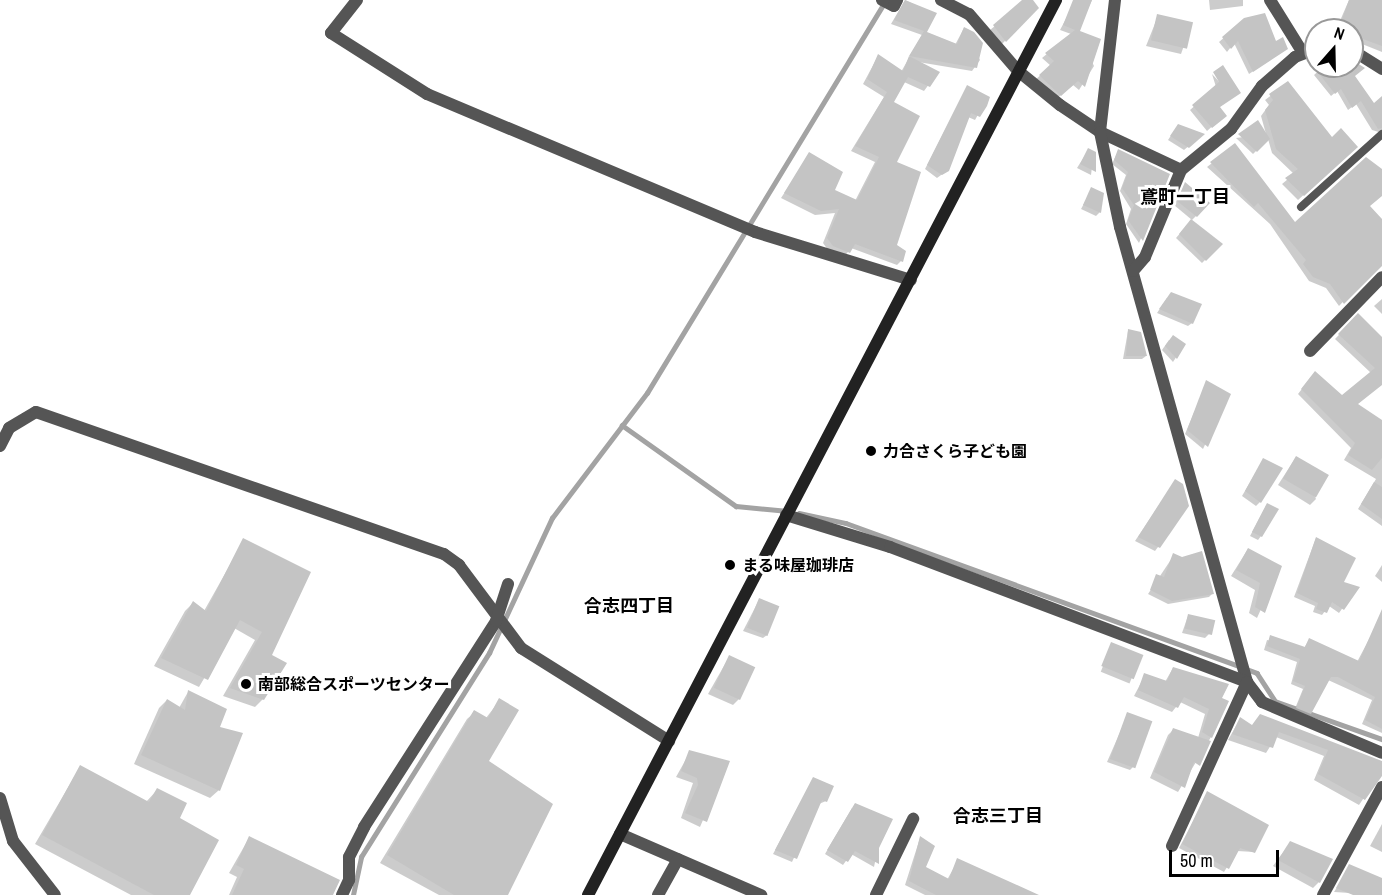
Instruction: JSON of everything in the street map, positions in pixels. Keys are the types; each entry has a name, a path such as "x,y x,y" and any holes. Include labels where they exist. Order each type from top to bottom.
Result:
{"street":[{"path":"357,0 331,33 428,94 755,232 911,280"},
{"path":"882,0 894,6 897,0"},
{"path":"941,0 969,14 1018,71 1100,132 1181,170"},
{"path":"588,895 1056,0"},
{"path":"1115,0 1100,132 1133,271 1247,682 1262,702 1382,753"},
{"path":"1133,271 1145,257 1181,170 1231,129 1262,86 1303,53 1270,0"},
{"path":"1364,58 1382,69"},
{"path":"1310,351 1382,277"},
{"path":"0,447 9,428 36,411 444,554 459,564 496,621 521,648 669,741"},
{"path":"786,515 890,548 1247,682"},
{"path":"342,895 349,880 349,857 364,827 496,621 508,584"},
{"path":"1172,846 1247,682"},
{"path":"1323,895 1377,807 1382,787"},
{"path":"0,798 13,841 55,895"},
{"path":"876,895 913,819"},
{"path":"620,834 761,895"},
{"path":"658,895 678,859"}],"lane":[{"path":"1301,207 1382,134"}],"building":[{"path":"905,0 937,13 927,32 957,44 964,27 974,32 983,43 977,68 909,56 924,31 894,20"},
{"path":"1022,0 1033,0 1039,8 1006,42 993,25"},
{"path":"1073,0 1092,0 1080,31 1101,39 1085,87 1078,81 1061,96 1039,75 1054,61 1045,53 1075,30 1063,25"},
{"path":"1349,0 1382,0 1382,46 1364,39 1364,18 1342,18"},
{"path":"1265,13 1276,41 1283,37 1288,49 1253,72 1238,41 1231,49 1222,37 1244,18"},
{"path":"1157,14 1193,22 1187,49 1151,40"},
{"path":"878,54 903,71 909,56 940,72 930,87 908,77 894,102 920,116 897,162 921,172 897,245 906,251 903,262 855,244 850,253 833,246 827,238 839,209 821,211 784,193 809,152 843,172 835,190 857,200 879,157 855,146 887,92 867,79"},
{"path":"1223,65 1241,93 1220,107 1227,116 1212,128 1192,105 1219,82 1213,72"},
{"path":"1322,78 1356,78 1374,103 1382,96 1382,128 1378,129 1361,101 1352,108 1341,89 1335,94"},
{"path":"1288,81 1332,137 1341,128 1358,147 1304,196 1285,178 1298,169 1276,149 1265,110 1273,100 1269,94"},
{"path":"967,85 990,97 980,117 971,113 949,171 942,175 927,165"},
{"path":"1258,120 1270,139 1257,152 1238,134"},
{"path":"1178,124 1205,134 1189,148 1170,136"},
{"path":"1235,143 1295,222 1366,157 1382,169 1382,196 1370,206 1382,219 1382,266 1344,304 1330,284 1313,277 1303,264 1306,260 1258,203 1254,207 1210,162"},
{"path":"1088,148 1096,152 1096,172 1080,164"},
{"path":"1118,149 1170,174 1143,241 1128,220 1134,205 1122,188 1128,172 1114,160"},
{"path":"1185,182 1210,203 1197,217 1177,201"},
{"path":"1091,187 1104,193 1101,213 1083,205"},
{"path":"1191,219 1223,244 1206,261 1179,234"},
{"path":"1171,292 1202,304 1193,324 1159,309"},
{"path":"1358,313 1382,337 1382,385 1358,404 1382,420 1382,458 1372,470 1348,455 1355,443 1301,389 1315,371 1342,395 1375,368 1338,334"},
{"path":"1128,329 1141,332 1147,356 1126,356"},
{"path":"1173,335 1186,344 1177,359 1165,346"},
{"path":"1206,380 1231,394 1208,447 1187,430"},
{"path":"1296,456 1329,475 1316,498 1283,479"},
{"path":"1263,458 1283,468 1261,503 1245,491"},
{"path":"1175,479 1183,484 1189,506 1160,548 1138,537"},
{"path":"1374,482 1382,487 1382,519 1361,504"},
{"path":"1267,503 1279,509 1262,537 1252,532"},
{"path":"1316,537 1356,558 1344,582 1360,587 1344,610 1332,602 1327,613 1316,609 1318,603 1297,593"},
{"path":"243,538 311,572 272,655 287,663 264,700 230,688 262,632 240,620 208,680 161,658 193,601 206,611"},
{"path":"1248,548 1282,566 1265,613 1255,607 1260,583 1236,570"},
{"path":"1202,551 1214,594 1172,601 1150,590 1156,574 1164,577 1173,553 1182,557"},
{"path":"759,598 779,606 767,636 747,628"},
{"path":"1382,609 1382,729 1365,720 1375,697 1338,677 1331,677 1311,714 1296,708 1305,686 1293,681 1300,659 1267,646 1270,635 1305,647 1309,638 1359,661"},
{"path":"1188,614 1215,620 1212,635 1185,629"},
{"path":"1111,642 1143,655 1134,679 1101,666"},
{"path":"729,655 755,667 740,700 714,688"},
{"path":"1173,667 1229,684 1222,698 1229,701 1212,738 1202,732 1209,709 1184,697 1178,708 1138,690 1144,673 1167,681"},
{"path":"188,690 227,709 220,727 243,733 220,791 141,755 167,699 185,710"},
{"path":"499,698 519,710 489,761 553,804 508,895 454,895 387,855 474,710 488,718"},
{"path":"1127,712 1152,721 1135,768 1110,759"},
{"path":"1260,714 1382,761 1382,776 1365,800 1318,774 1328,750 1279,732 1273,748 1232,734 1240,717 1252,725"},
{"path":"1173,728 1211,741 1200,766 1194,762 1185,788 1154,772"},
{"path":"689,750 730,761 707,822 685,813 698,785 697,778 681,771"},
{"path":"80,765 149,802 157,788 187,803 180,818 219,840 190,895 154,895 42,835"},
{"path":"813,777 834,786 827,802 822,800 797,859 775,850"},
{"path":"1207,791 1269,825 1255,853 1240,848 1229,869 1182,844"},
{"path":"855,803 893,819 879,848 879,864 855,851 848,862 827,850"},
{"path":"249,836 340,880 333,895 232,895 244,869 236,865"},
{"path":"920,836 935,846 926,867 949,879 957,858 1039,895 936,895 909,881"},
{"path":"1290,841 1333,859 1320,883 1278,860"},
{"path":"1349,864 1382,878 1382,895 1353,895 1336,888"}],"waterway":[{"path":"353,895 361,857 489,653 552,518 647,393 885,2"},
{"path":"622,425 736,506 788,511"},
{"path":"799,513 846,523 1257,673 1275,701 1382,739"}],"place":[{"name":"力合さくら子ども園","path":"871,451"},
{"name":"まる味屋珈琲店","path":"730,565"},
{"name":"南部総合スポーツセンター","path":"246,684"}],"district":[{"name":"鳶町一丁目","path":"1185,197"},
{"name":"合志四丁目","path":"629,606"},
{"name":"合志三丁目","path":"998,816"}]}
